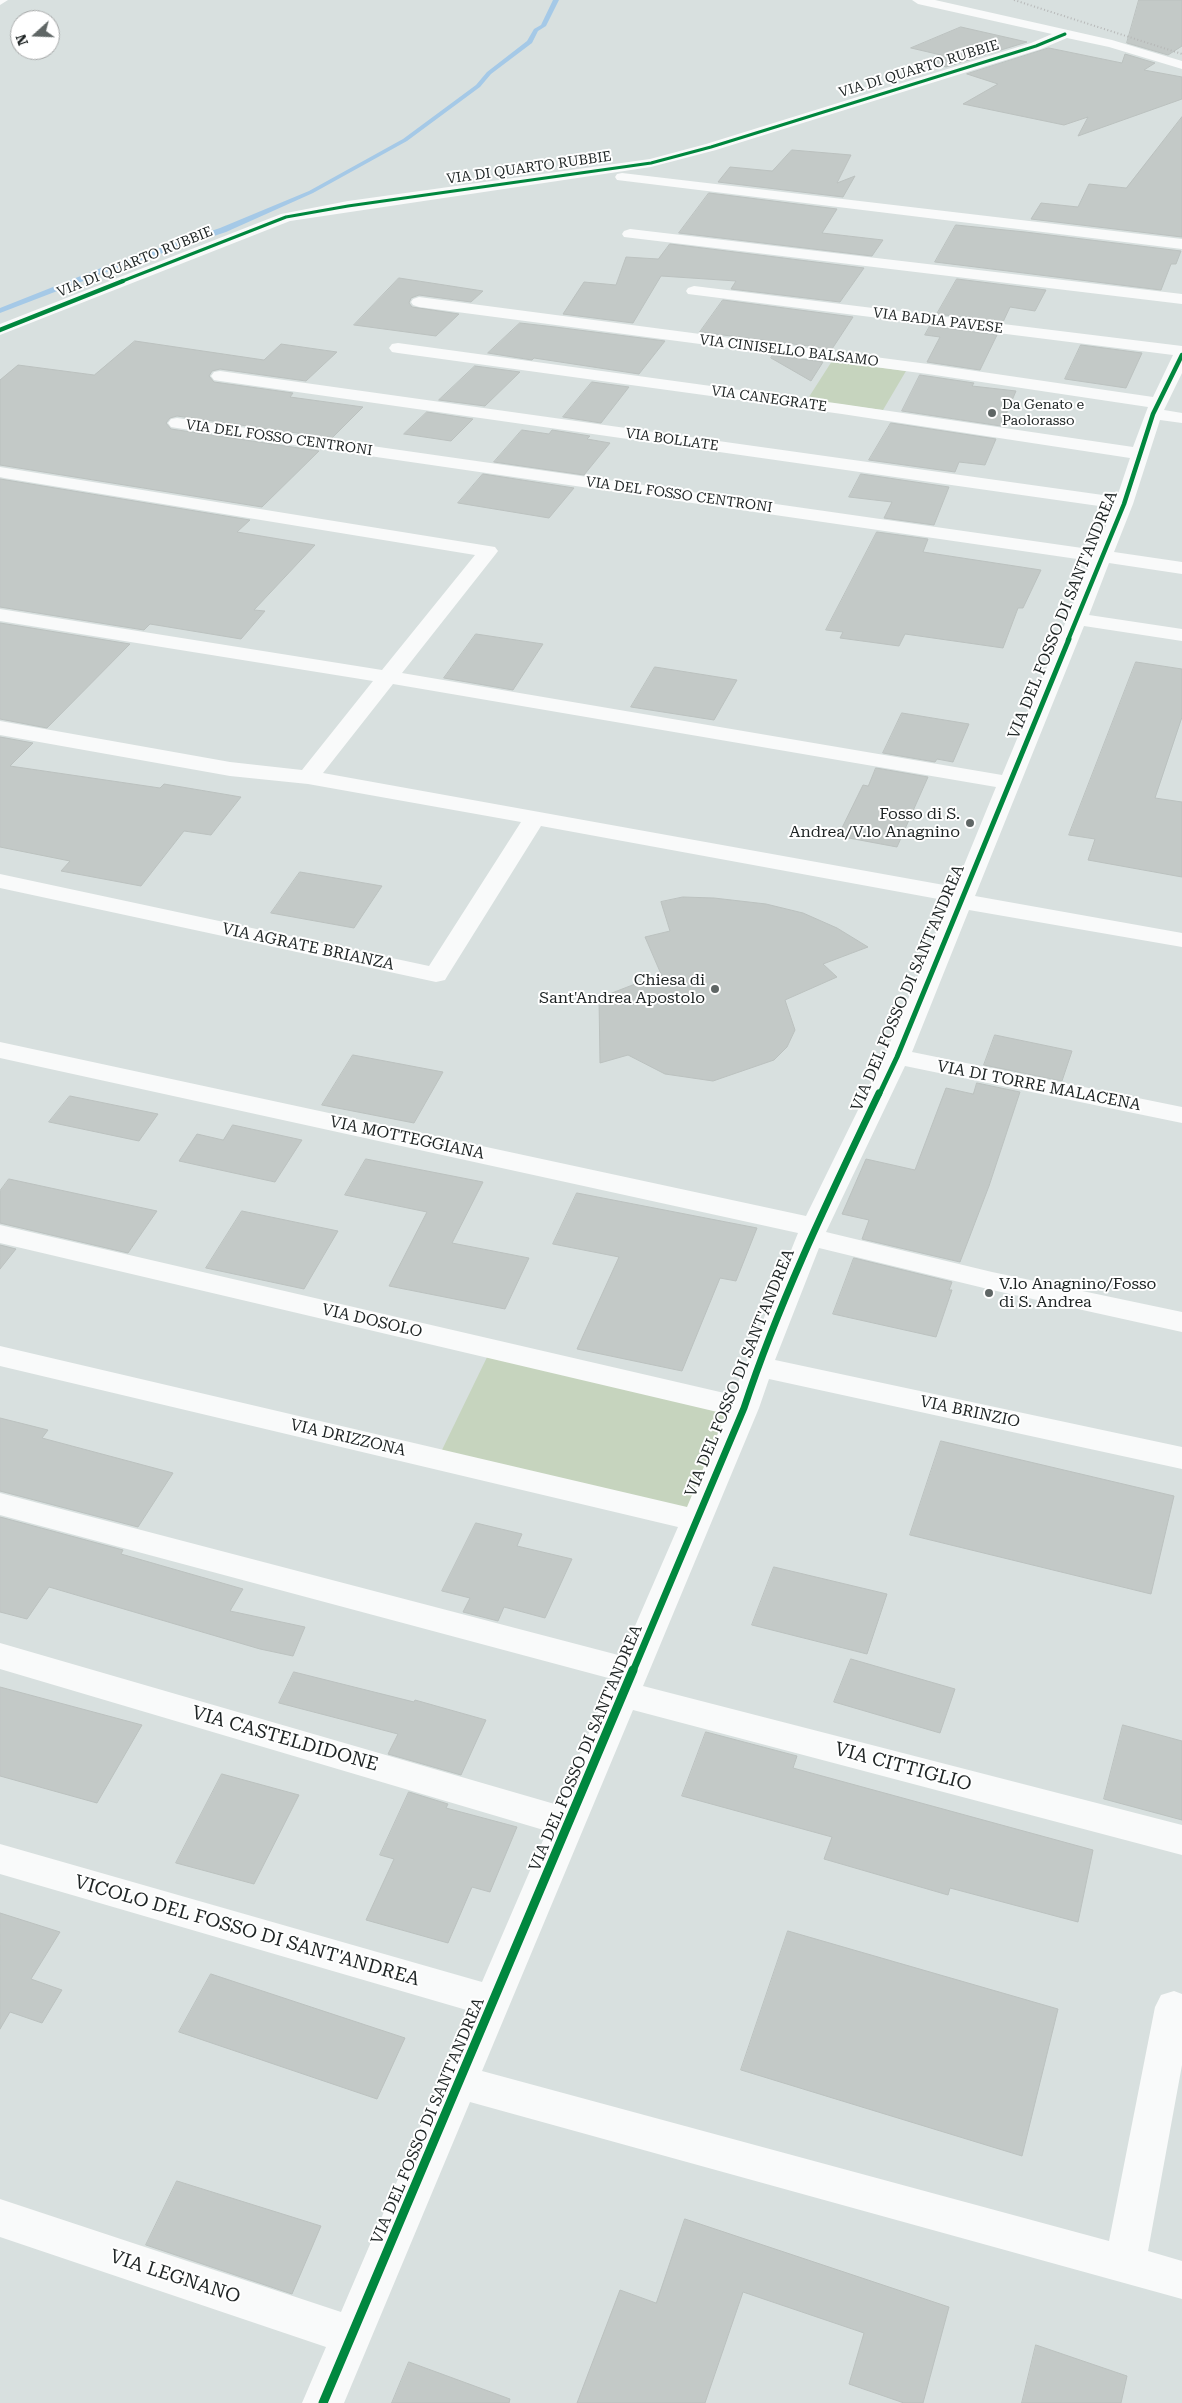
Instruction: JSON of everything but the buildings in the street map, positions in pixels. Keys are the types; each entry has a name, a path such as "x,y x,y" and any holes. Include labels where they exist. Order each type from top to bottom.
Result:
{"street":[{"path":"918,0 1117,46 1182,65"},
{"name":"VIA DI QUARTO RUBBIE","path":"0,330 286,217 348,206 651,163 711,147 1036,46 1065,34"},
{"path":"588,173 1182,244"},
{"path":"630,234 1182,299"},
{"name":"VIA BADIA PAVESE","path":"694,291 1180,361"},
{"name":"VIA CINISELLO BALSAMO","path":"419,302 928,369 1155,408 1182,418"},
{"name":"VIA CANEGRATE","path":"398,348 842,409 1140,454"},
{"name":"VIA DEL FOSSO DI SANT'ANDREA","path":"323,2403 744,1408 758,1366 812,1232 897,1057 1124,504 1155,408 1180,361"},
{"name":"VIA BOLLATE","path":"220,376 1124,504"},
{"name":"VIA DEL FOSSO CENTRONI","path":"177,423 1182,568"},
{"path":"4,472 488,551 308,777"},
{"path":"0,615 388,678 1010,784"},
{"path":"1077,619 1182,635"},
{"path":"0,728 230,768 308,777 1182,940"},
{"name":"VIA AGRATE BRIANZA","path":"0,881 436,974 535,818"},
{"name":"VIA MOTTEGGIANA","path":"0,1050 812,1232 992,1281 1182,1322"},
{"name":"VIA DI TORRE MALACENA","path":"897,1057 1182,1114"},
{"name":"VIA DOSOLO","path":"0,1234 744,1408"},
{"name":"VIA DRIZZONA","path":"0,1356 695,1520"},
{"name":"VIA BRINZIO","path":"758,1366 1182,1458"},
{"name":"VIA CITTIGLIO","path":"0,1504 1182,1840"},
{"name":"VIA CASTELDIDONE","path":"0,1656 570,1823"},
{"name":"VICOLO DEL FOSSO DI SANT'ANDREA","path":"0,1859 494,2002"},
{"path":"1125,2265 1174,2007 1182,2010"},
{"path":"459,2082 1182,2280"},
{"name":"VIA LEGNANO","path":"0,2218 351,2335"}],"green space":[{"path":"832,361 906,371 883,410 807,400"},
{"path":"490,1351 732,1402 691,1510 440,1454"}],"waterway":[{"path":"0,311 109,268 223,230 311,192 405,140 478,86 489,73 530,42 536,30 543,26 556,0"}],"railway":[{"path":"1014,0 1182,54"}],"cycle path":[{"path":"0,330 286,217 348,206 651,163 711,147 1036,46 1065,34"},
{"path":"323,2403 744,1408 758,1366 810,1237 897,1057 1124,504 1153,414 1182,355"}],"place":[{"name":"Da Genato e Paolorasso","path":"992,413"},
{"name":"Fosso di S. Andrea/V.lo Anagnino","path":"970,823"},
{"name":"Chiesa di Sant'Andrea Apostolo","path":"715,989"},
{"name":"V.lo Anagnino/Fosso di S. Andrea","path":"989,1293"}]}
